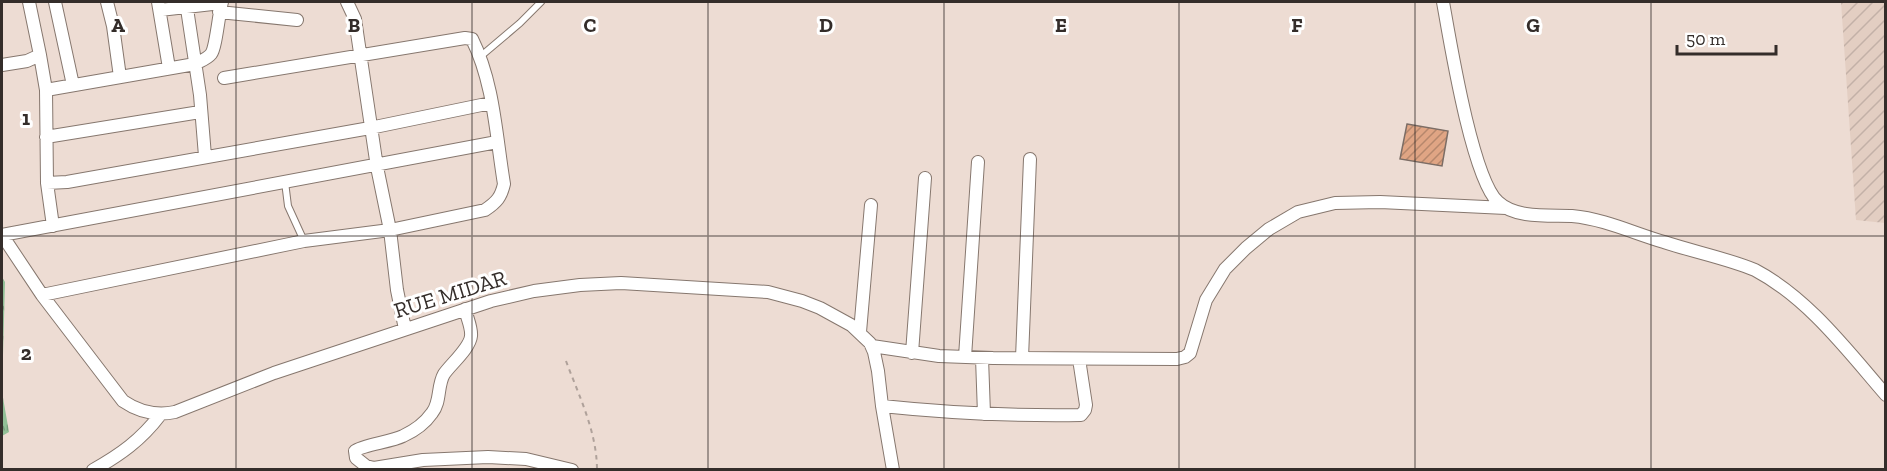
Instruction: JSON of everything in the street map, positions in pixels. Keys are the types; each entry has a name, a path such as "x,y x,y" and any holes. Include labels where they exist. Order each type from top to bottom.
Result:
{"street":[{"path":"29,2 46,90 47,183 52,226"},
{"path":"55,2 73,85"},
{"path":"107,2 113,26 120,77"},
{"path":"347,2 355,19 376,166 390,230 397,290 405,329"},
{"path":"1443,2 1470,135 1487,185 1498,202 1506,208"},
{"path":"169,68 159,6 186,4 221,6 297,20"},
{"path":"186,4 200,95 205,156"},
{"path":"46,90 195,64 210,56 215,48 221,6"},
{"path":"42,295 304,241 390,230 485,210 497,202 502,193 504,183 491,103 481,56 472,39 465,38 224,78"},
{"path":"2,65 27,61 39,55"},
{"path":"47,183 67,182 370,128 491,103"},
{"path":"46,137 200,112"},
{"path":"93,470 129,448 146,433 160,415 133,408 123,401 42,295 2,235 497,142"},
{"path":"1022,358 1030,159"},
{"path":"965,357 978,162"},
{"path":"912,352 926,178"},
{"path":"872,346 982,358 1177,359 1187,355 1193,346 1206,300 1225,269 1269,230 1298,212 1335,204 1380,202 1506,208 1529,214 1600,220 1755,270 1770,278 1818,319 1886,395"},
{"path":"860,332 872,205"},
{"name":"RUE MIDAR","path":"160,415 175,412 274,373 465,309 534,291 621,283 768,292 820,308 860,332 872,346 878,371 892,468"},
{"path":"465,309 471,337 444,375 435,408 431,414 418,427 402,436 378,444 359,447 355,450 356,458 366,466 374,468 423,460 488,457 526,459 572,470"},
{"path":"982,358 984,414"},
{"path":"882,406 984,414 1082,415 1086,406 1079,358"}],"lane":[{"path":"481,56 541,2"},
{"path":"285,182 288,206 304,241"}],"path":[{"path":"566,362 592,433 597,470"}],"shaded area":[{"path":"1841,2 1885,2 1885,223 1856,220"}],"green space":[{"path":"2,277 5,282 2,392"},
{"path":"2,392 9,432 2,436"}],"building":[{"path":"1407,124 1448,131 1442,166 1400,159"}]}
